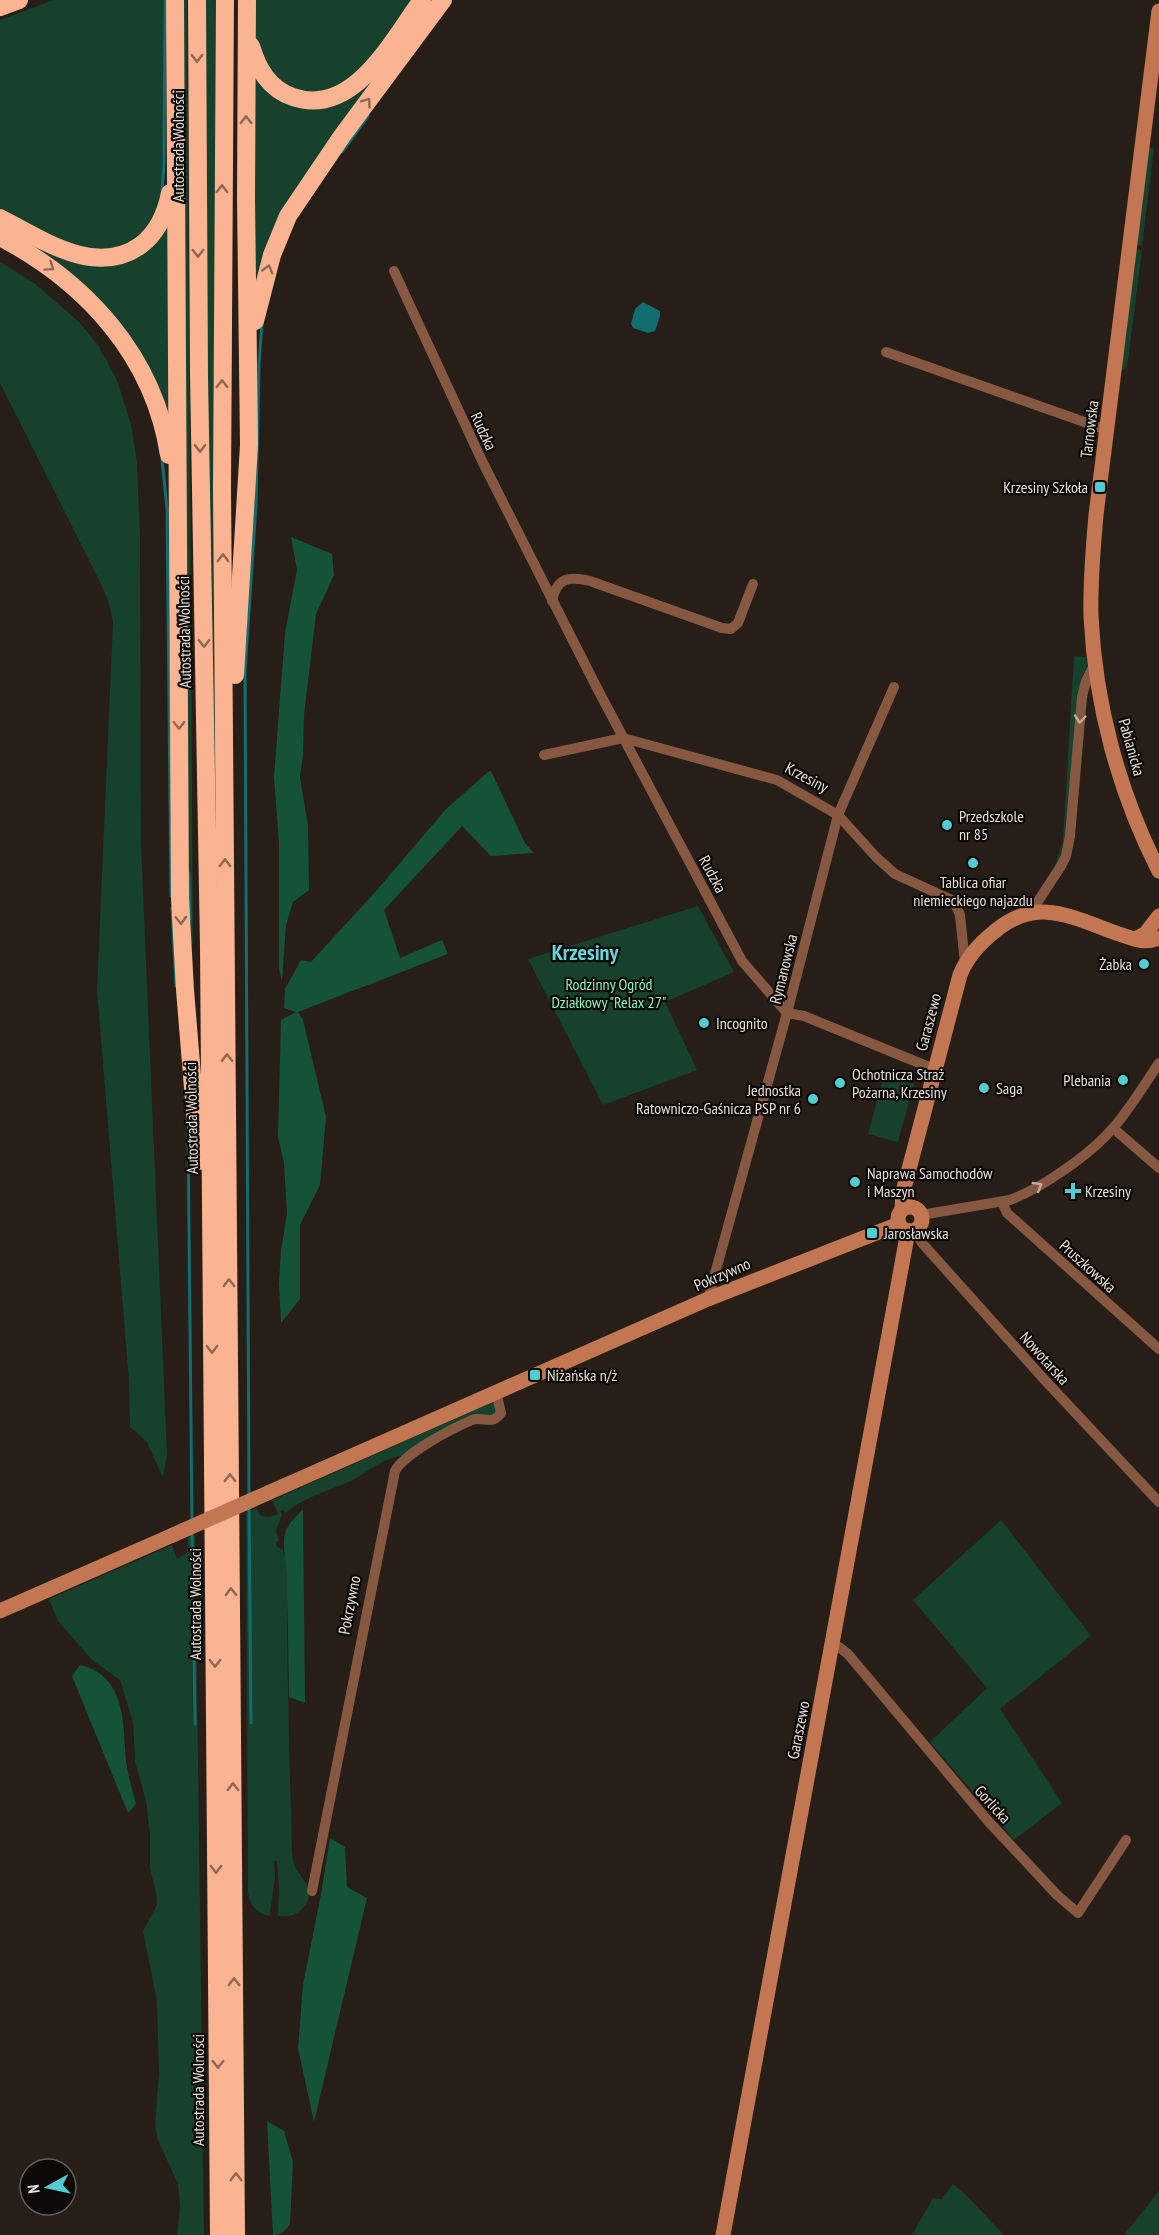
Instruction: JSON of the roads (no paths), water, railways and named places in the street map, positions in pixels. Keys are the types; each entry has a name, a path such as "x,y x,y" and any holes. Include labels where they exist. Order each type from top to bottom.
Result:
{"highway":[{"path":"0,7 19,0"},
{"path":"175,0 174,129 178,321 177,519 182,946 199,1160 211,1248"},
{"name":"Autostrada Wolności","path":"197,0 199,364 208,924 219,2235"},
{"path":"225,0 221,346 236,2235"},
{"path":"247,7 251,46 264,76 272,85 288,95 318,101 343,93 364,76 422,0"},
{"path":"249,388 256,318 272,255 288,216 342,136 442,0"},
{"path":"224,784 234,704 249,445 246,198 247,7"},
{"path":"0,218 57,247 83,256 111,257 133,250 150,237 165,212 172,176 174,129"},
{"path":"0,237 39,259 73,285 102,313 129,349 152,393 165,430 177,519"}],"street":[{"name":"Tarnowska","path":"1031,912 1066,856 1070,837 1082,697 1086,681 1095,663 1091,617 1094,541 1159,11"},
{"name":"Rudzka","path":"393,271 483,463 623,738 742,961 787,1013"},
{"path":"886,352 1107,430"},
{"path":"552,601 554,590 561,581 573,577 722,628 731,629 738,623 753,584"},
{"name":"Pabianicka","path":"1095,663 1104,718 1121,779 1143,837 1159,871"},
{"name":"Rymanowska","path":"708,1299 787,1013 838,815 894,687"},
{"path":"544,755 623,738"},
{"name":"Krzesiny","path":"623,738 777,780 838,815 876,857 895,874 954,901 960,915 965,963"},
{"path":"1031,912 1047,912 1073,918 1145,942 1159,938"},
{"name":"Garaszewo","path":"723,2235 832,1645 906,1224 903,1192 934,1069 965,963 974,950 996,930 1009,921 1031,912"},
{"path":"1135,939 1145,934 1159,916"},
{"path":"787,1013 804,1016 934,1069"},
{"path":"906,1224 906,1207 915,1208 921,1215 1002,1202 1023,1195 1048,1180 1096,1145 1113,1128 1159,1063"},
{"path":"1113,1128 1159,1168"},
{"name":"Pruszkowska","path":"1002,1202 1007,1213 1159,1349"},
{"name":"Pokrzywno","path":"0,1611 708,1299 906,1224"},
{"name":"Nowotarska","path":"906,1224 1035,1369 1159,1502"},
{"name":"Pokrzywno","path":"312,1891 395,1471 409,1455 474,1419 490,1421 498,1417 501,1413 496,1392"},
{"name":"Gorlicka","path":"832,1645 848,1654 903,1718 963,1794 1057,1895 1078,1913 1126,1840"}],"water":[{"path":"643,302 660,311 655,331 648,333 633,328 631,324 635,309"}],"waterway":[{"path":"162,193 165,0"},
{"path":"342,152 368,116"},
{"path":"249,1496 245,671 256,505 262,324"},
{"path":"162,459 167,509 171,896"},
{"path":"189,873 190,919"},
{"path":"172,908 176,986"},
{"path":"188,1133 192,1522"},
{"path":"249,1505 251,1723"},
{"path":"192,1532 195,1724"}],"place":[{"name":"Krzesiny Szkoła","path":"1100,487"},
{"name":"Przedszkole nr 85","path":"947,825"},
{"name":"Tablica ofiar niemieckiego najazdu","path":"973,863"},
{"name":"Żabka","path":"1144,964"},
{"name":"Incognito","path":"704,1023"},
{"name":"Plebania","path":"1123,1080"},
{"name":"Ochotnicza Straż Pożarna, Krzesiny","path":"840,1083"},
{"name":"Saga","path":"984,1088"},
{"name":"Jednostka Ratowniczo-Gaśnicza PSP nr 6","path":"813,1099"},
{"name":"Naprawa Samochodów i Maszyn","path":"855,1182"},
{"name":"Krzesiny","path":"1073,1191"},
{"name":"Jarosławska","path":"872,1233"},
{"name":"Niżańska n/ż","path":"535,1375"}],"district":[{"name":"Krzesiny","path":"585,952"}],"park label":[{"name":"Rodzinny Ogród Działkowy \"Relax 27\"","path":"609,993"}]}
